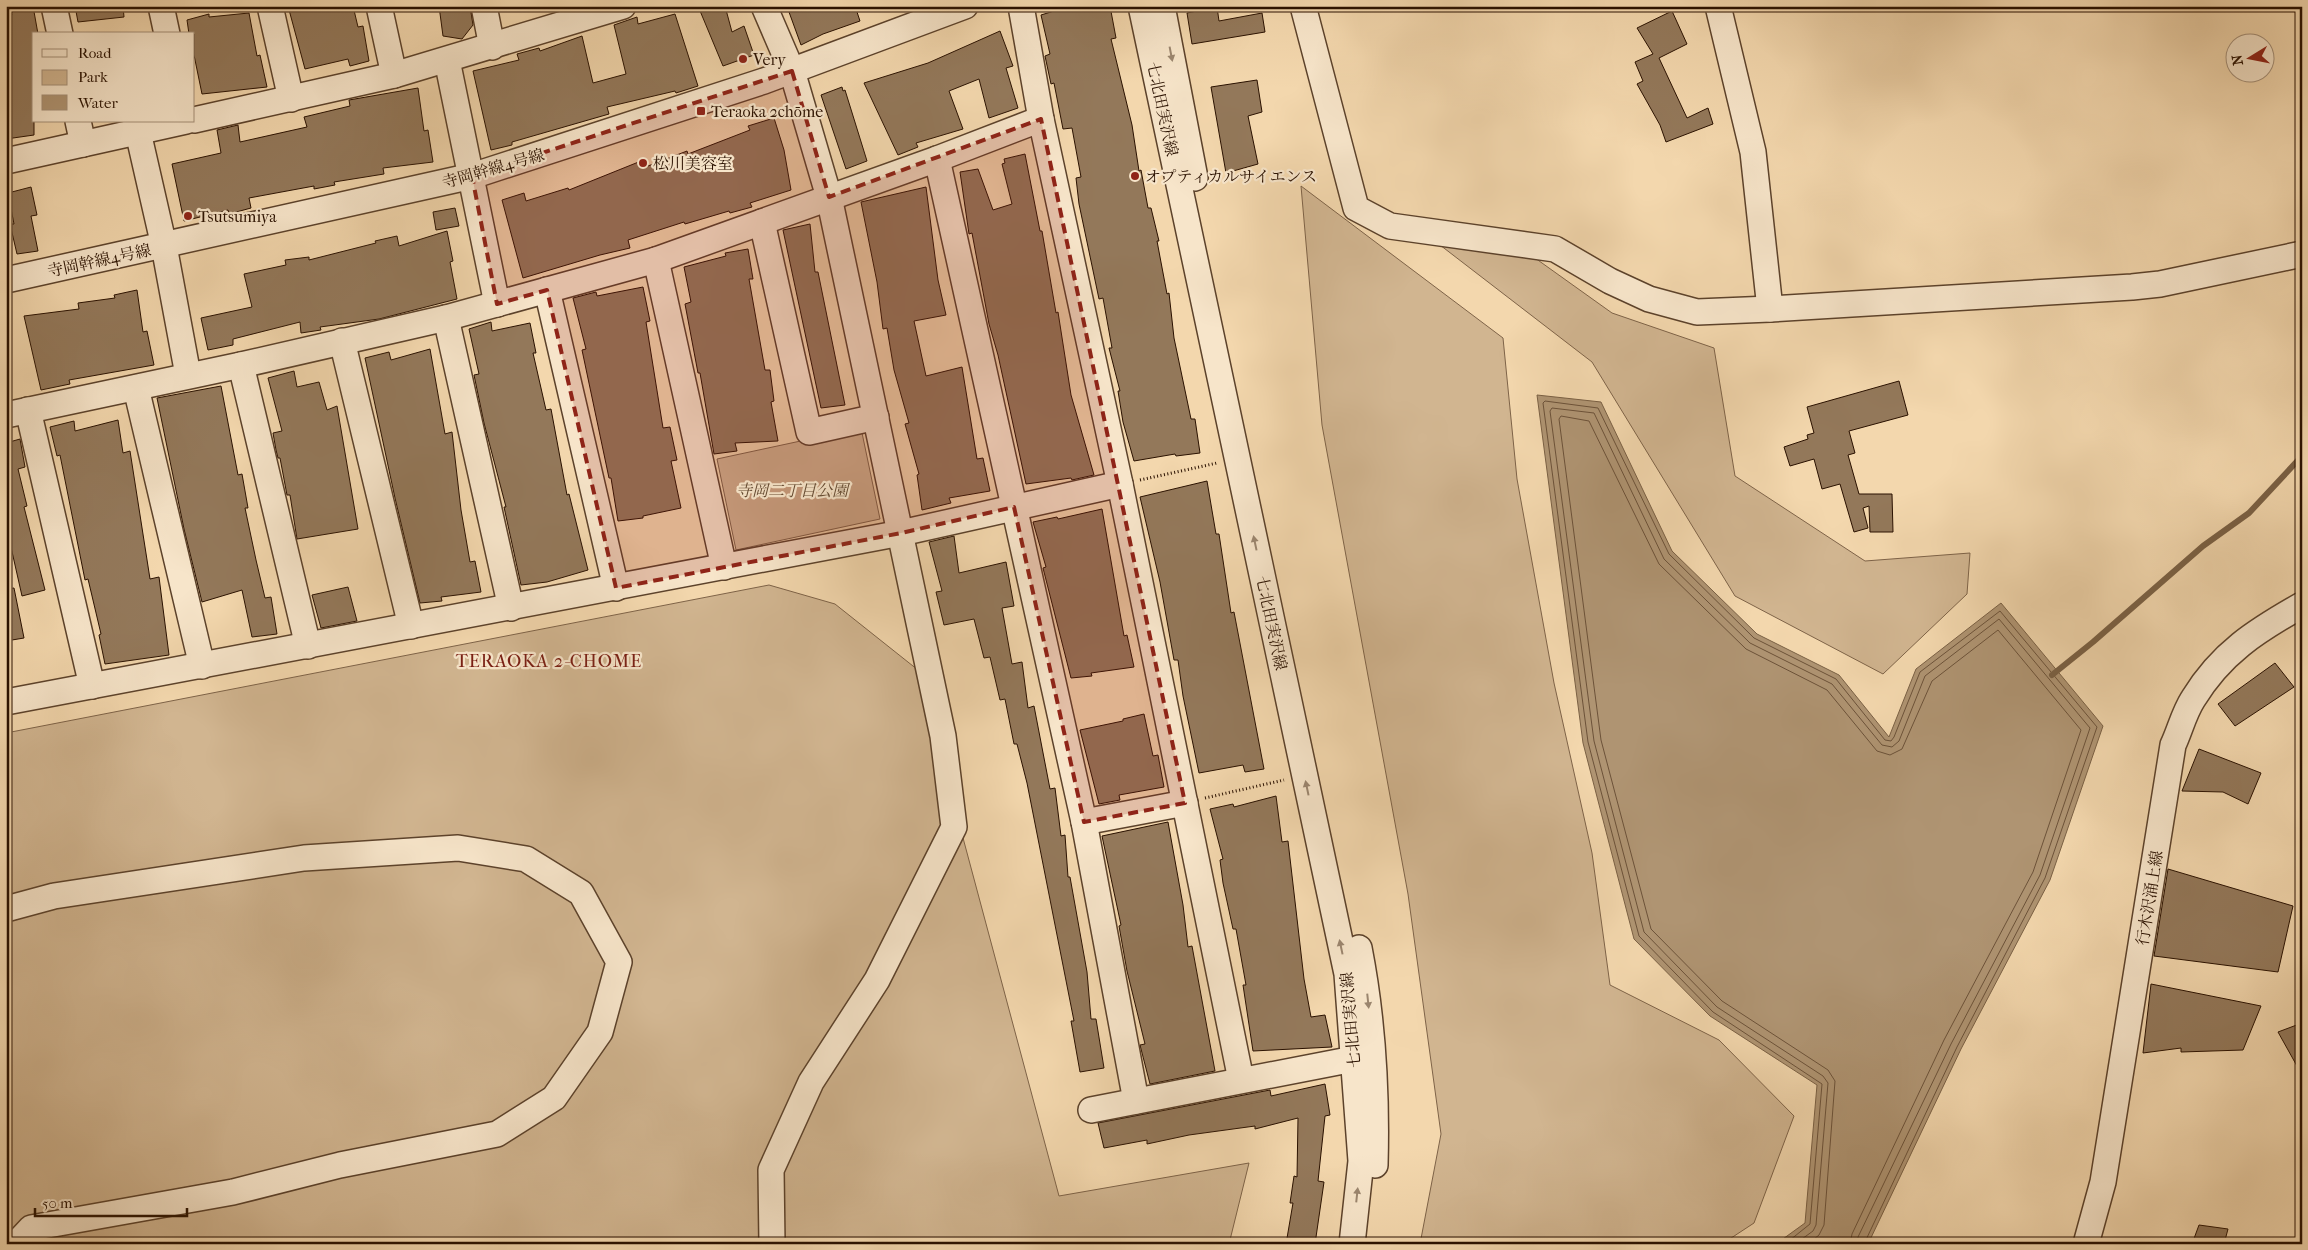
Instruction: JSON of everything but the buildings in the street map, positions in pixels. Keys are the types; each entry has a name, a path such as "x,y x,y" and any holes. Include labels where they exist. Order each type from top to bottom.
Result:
{"street":[{"path":"54,6 60,32"},
{"path":"161,6 167,32"},
{"path":"270,6 291,99"},
{"path":"379,6 394,75"},
{"path":"484,6 492,47"},
{"path":"195,120 394,75 492,47 595,11 622,6"},
{"path":"764,6 792,71 829,197 943,736 954,827 876,980 811,1082 771,1170 772,1244"},
{"name":"寺岡幹線4号線","path":"6,280 472,176 792,71 965,6"},
{"path":"1022,6 1041,119 1120,484 1241,1080"},
{"name":"七北田実沢線","path":"1142,6 1363,1057 1361,1161 1352,1244"},
{"path":"1162,6 1207,241 1367,990 1363,1057 1376,1127 1375,1182 1369,1244"},
{"path":"1303,6 1356,208 1390,226 1555,249 1610,280 1649,298 1697,312 2132,287 2160,284 2302,254"},
{"path":"1718,6 1753,152 1770,309"},
{"path":"447,60 497,304"},
{"path":"92,686 17,412 241,365 446,318 656,260 937,159 1041,119"},
{"path":"6,161 81,133 138,132 182,122"},
{"path":"138,132 164,246 188,375"},
{"path":"937,159 1084,822 1136,1102"},
{"path":"762,222 809,432 876,417"},
{"path":"656,260 724,567"},
{"path":"547,290 616,588"},
{"path":"446,318 512,608"},
{"path":"342,342 411,626"},
{"path":"241,365 308,646"},
{"path":"136,388 202,666"},
{"path":"6,702 512,608 901,533 1120,484"},
{"name":"行木沢涌上線","path":"2086,1244 2102,1182 2174,745 2192,700 2214,669 2242,641 2302,605"},
{"path":"1084,822 1185,803"},
{"path":"6,909 54,896 304,858 458,848 526,859 581,893 619,962 600,1032 554,1098 497,1134 340,1164 233,1192 31,1228 16,1244"},
{"path":"1091,1110 1363,1057"}],"path":[{"path":"1120,484 1224,462"},
{"path":"1185,803 1289,778"}],"highlighted area":[{"path":"792,71 829,197 1041,119 1185,803 1084,822 1014,507 901,533 616,588 547,290 497,304 472,176"}],"green space":[{"path":"1301,186 1503,338 1517,479 1554,683 1592,853 1610,985 1719,1040 1794,1116 1754,1223 1722,1244 1420,1244 1441,1134 1408,894 1322,425"},
{"path":"1427,235 1528,253 1612,313 1714,348 1735,476 1865,561 1970,553 1967,594 1883,674 1735,596 1592,362"},
{"name":"寺岡二丁目公園","path":"861,428 880,519 736,550 717,459"},
{"path":"769,585 835,604 918,670 1059,1196 1249,1163 1229,1244 6,1244 6,733"}],"water":[{"path":"1537,395 1601,402 1672,551 1757,634 1839,675 1889,737 1916,669 2001,603 2103,726 2050,880 1961,1049 1868,1244 1776,1244 1805,1223 1817,1085 1710,1016 1634,939 1583,743"}],"waterway":[{"path":"2052,675 2093,642 2203,546 2249,513 2302,456"}],"place":[{"name":"Very","path":"743,59"},
{"name":"Teraoka 2chōme","path":"701,111"},
{"name":"松川美容室","path":"643,163"},
{"name":"オプティカルサイエンス","path":"1135,176"},
{"name":"Tsutsumiya","path":"188,216"}],"district":[{"name":"TERAOKA 2-CHOME","path":"549,661"}]}
